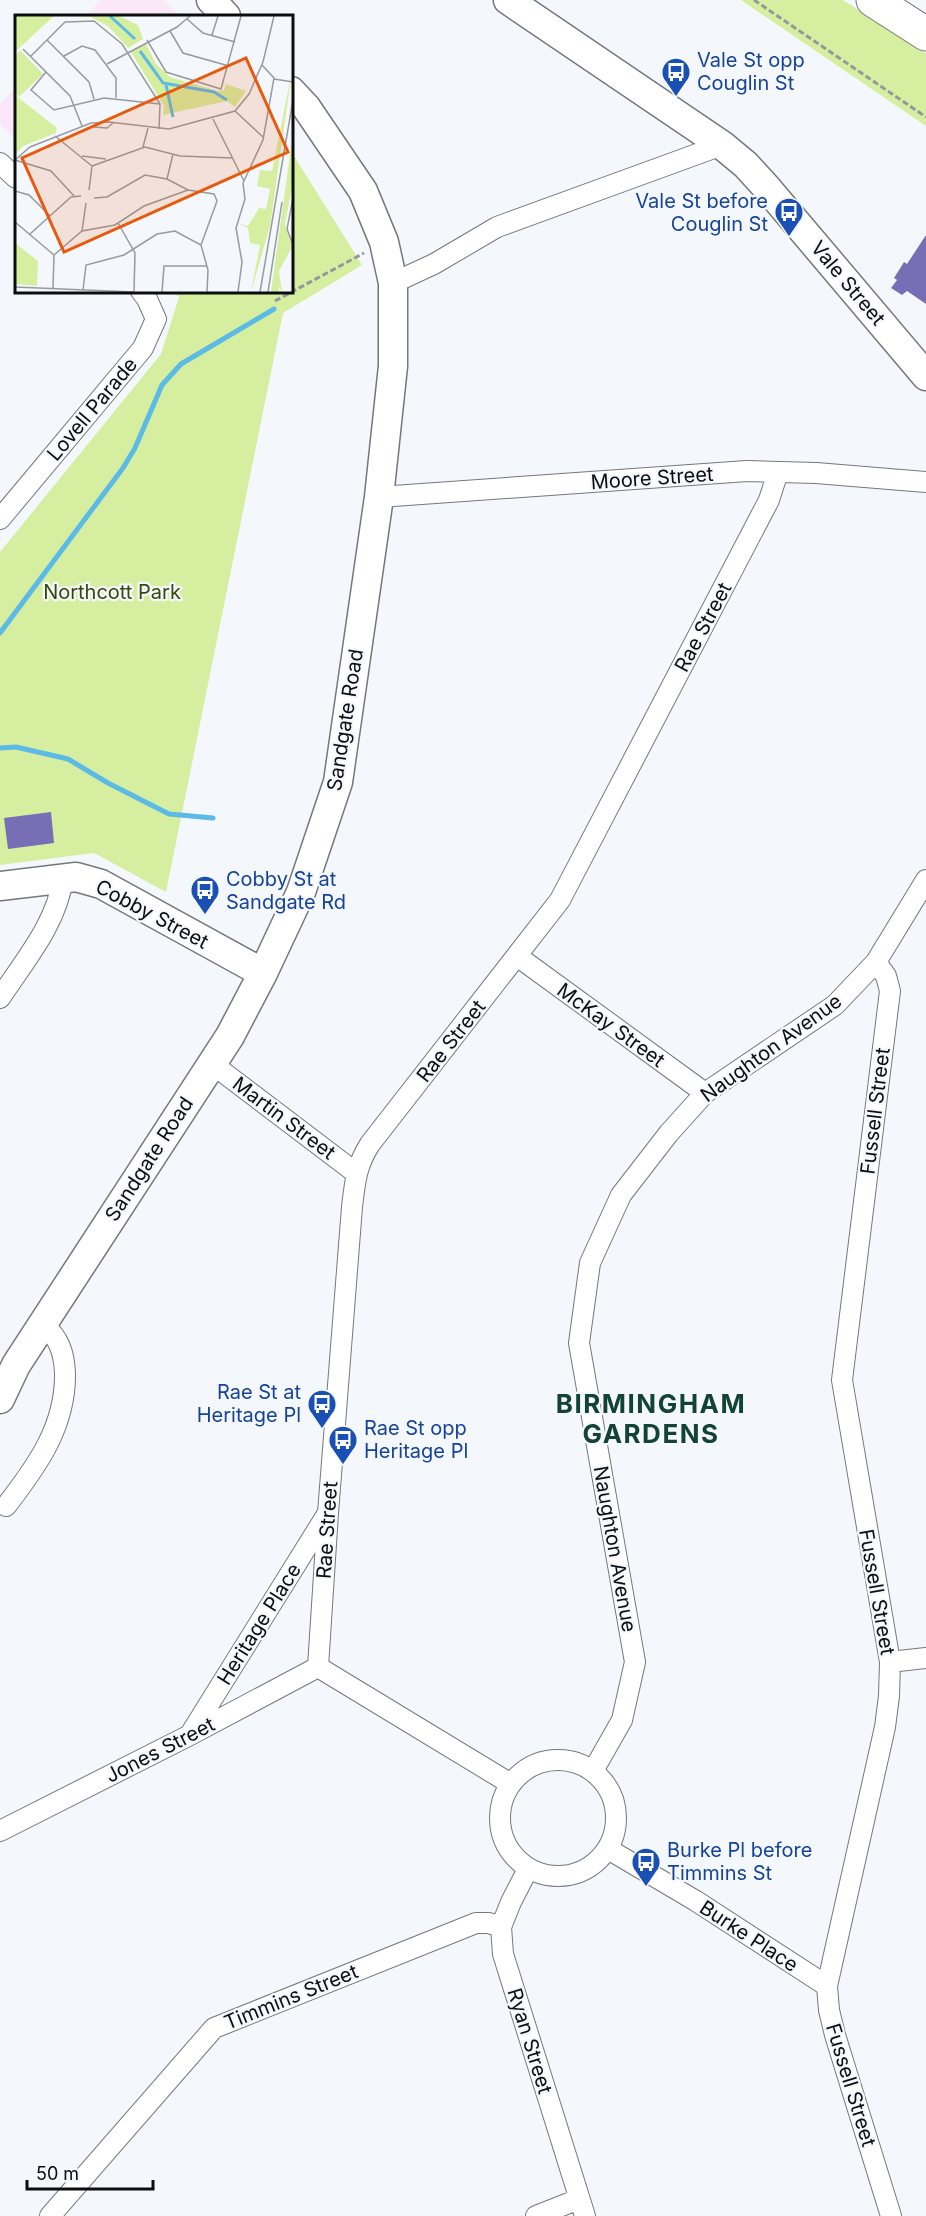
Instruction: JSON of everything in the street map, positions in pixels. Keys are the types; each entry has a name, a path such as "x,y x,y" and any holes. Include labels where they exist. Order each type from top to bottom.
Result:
{"highway":[{"path":"873,0 926,34"}],"main road":[{"path":"211,0 225,15"},
{"name":"Vale Street","path":"508,0 722,145 746,165 926,376"},
{"name":"Sandgate Road","path":"0,1399 16,1365 230,1036 301,892 338,782 379,497 393,366 393,283 384,242 363,191 306,108 292,92"},
{"name":"Cobby Street","path":"0,886 76,877 101,884 263,973"}],"street":[{"path":"393,283 434,264 497,227 722,145"},
{"name":"Lovell Parade","path":"0,519 143,348 156,319 142,292"},
{"name":"Moore Street","path":"379,497 747,471 816,473 926,482"},
{"name":"Rae Street","path":"318,1667 356,1173 361,1159 370,1144 561,900 769,500 778,472"},
{"path":"0,998 49,923 58,904 63,878"},
{"name":"Naughton Avenue","path":"593,1771 622,1720 634,1662 579,1343 590,1263 621,1194 669,1133 705,1093 836,1005 876,962 926,880"},
{"name":"McKay Street","path":"517,956 705,1093"},
{"name":"Fussell Street","path":"876,962 886,976 890,991 842,1380 890,1662 889,1696 885,1727 827,1986 829,2010 835,2035 891,2216"},
{"name":"Martin Street","path":"211,1063 356,1173"},
{"path":"6,1506 42,1456 56,1428 62,1406 65,1383 62,1348 54,1333 43,1324"},
{"name":"Heritage Place","path":"190,1735 328,1514"},
{"path":"890,1662 926,1658"},
{"path":"318,1667 511,1784"},
{"name":"Jones Street","path":"0,1831 318,1667"},
{"path":"556,1760 575,1762 593,1771 605,1783 614,1798 617,1815 615,1833 608,1849 596,1863 581,1873 563,1877 545,1876 528,1869 514,1857 504,1842 500,1824 501,1806 511,1784 520,1774 537,1764 556,1760"},
{"name":"Burke Place","path":"608,1849 696,1901 827,1986"},
{"path":"501,1927 528,1869"},
{"name":"Timmins Street","path":"50,2216 214,2028 476,1923 489,1923 501,1927"},
{"name":"Ryan Street","path":"501,1927 503,1954 582,2208"},
{"path":"536,2216 582,2208"}],"path":[{"path":"754,0 926,117"},
{"path":"292,292 384,242"},
{"path":"275,301 292,292"}],"shaded area":[{"path":"101,0 163,0 179,15 86,15"},
{"path":"15,88 15,139 0,124 0,104"}],"green space":[{"path":"741,0 843,0 926,54 926,126"},
{"name":"Northcott Park","path":"292,153 362,265 283,313 166,892 94,853 0,865 0,552 161,354 179,297 173,292 292,292"}],"building":[{"path":"926,235 926,304 907,291 902,295 891,288 904,262 907,264"},
{"path":"51,812 54,843 8,849 4,818"}],"waterway":[{"path":"0,633 123,468 135,448 162,385 181,364 274,309"},
{"path":"0,748 16,747 68,759 108,783 169,814 213,818"}],"place":[{"name":"Vale St opp Couglin St","path":"676,98"},
{"name":"Vale St before Couglin St","path":"789,238"},
{"name":"Cobby St at Sandgate Rd","path":"205,916"},
{"name":"Rae St at Heritage Pl","path":"322,1430"},
{"name":"Rae St opp Heritage Pl","path":"343,1466"},
{"name":"Burke Pl before Timmins St","path":"646,1888"}],"district":[{"name":"BIRMINGHAM GARDENS","path":"651,1418"}]}
